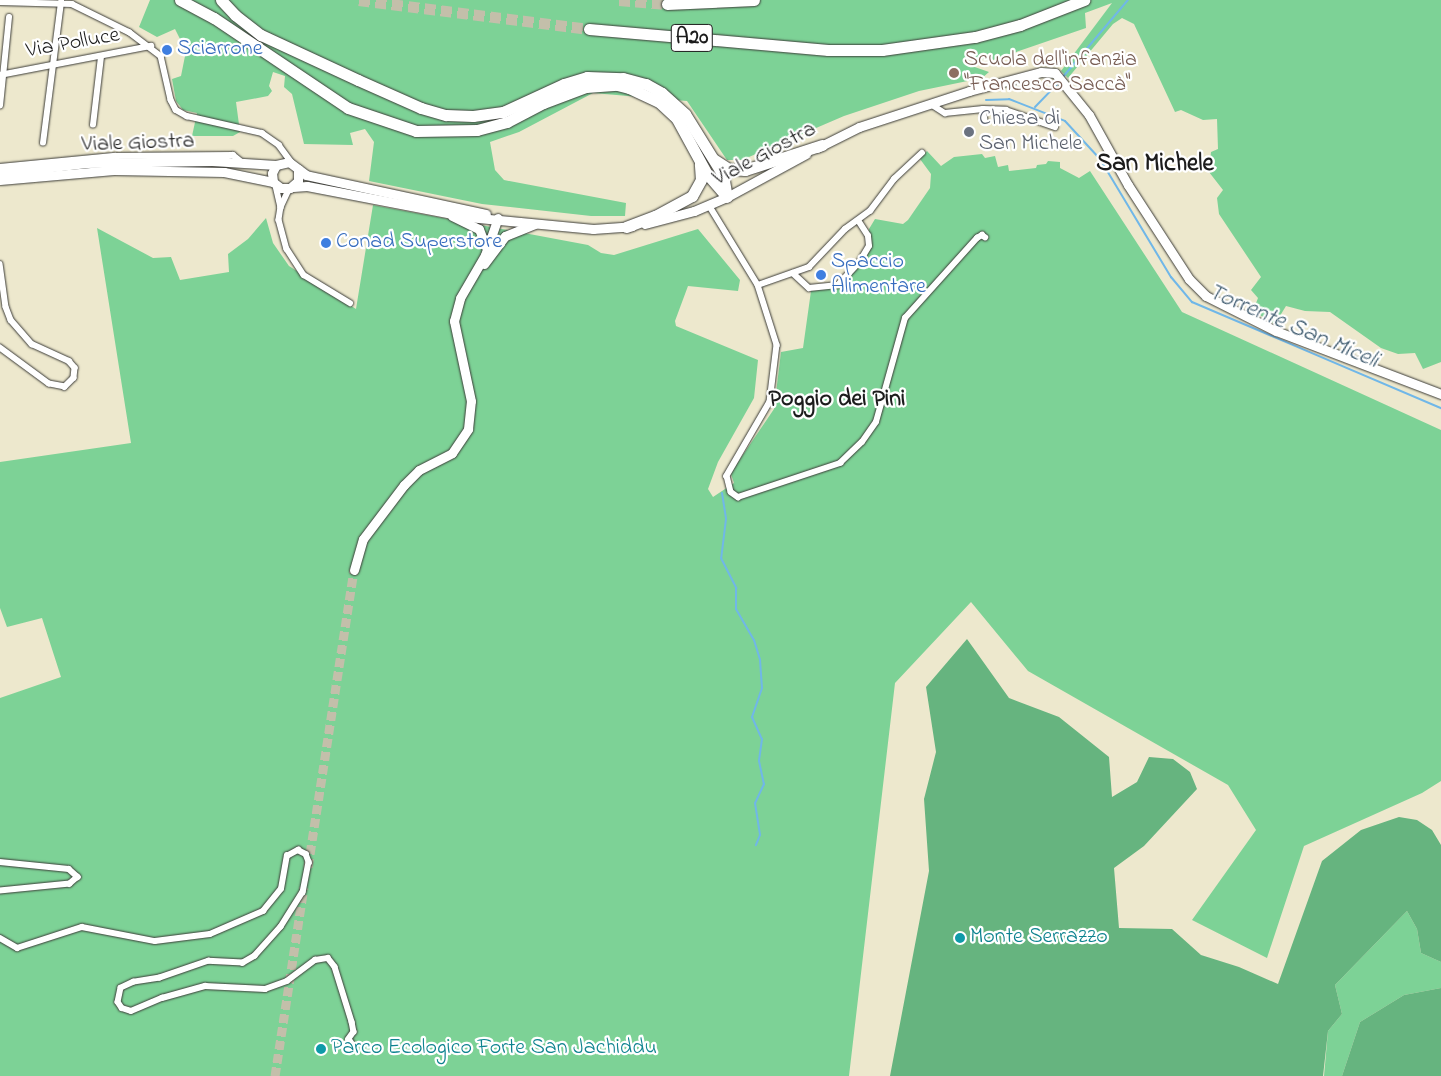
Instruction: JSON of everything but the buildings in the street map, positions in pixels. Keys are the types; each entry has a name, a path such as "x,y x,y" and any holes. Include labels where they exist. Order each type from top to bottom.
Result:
{"highway":[{"path":"180,0 214,18 348,108 393,126 436,133 477,130 507,122 541,99"},
{"path":"221,0 230,10 262,35 429,111 464,117 503,112 541,99 587,77 622,78 646,84 679,107 727,197"},
{"name":"A20","path":"667,4 754,0"},
{"name":"A20","path":"589,29 795,47 856,50 906,48 998,32 1081,1"},
{"path":"704,157 724,166 744,170 822,145"},
{"path":"626,227 655,216 692,196 701,180 704,157"}],"main road":[{"name":"Viale Giostra","path":"292,188 307,186 468,217 498,218 593,229 626,227 669,219 709,205 859,127 1041,72 1059,75 1089,115 1144,211 1189,279 1206,296 1276,331 1441,394"},
{"name":"Viale Giostra","path":"0,173 86,163 212,161 278,164"},
{"path":"278,164 295,166 298,181 292,188 275,184 272,173 278,164"},
{"name":"Viale Giostra","path":"295,166 314,177 472,209 498,218"},
{"name":"Viale Giostra","path":"0,180 114,170 224,172 275,184"},
{"path":"430,209 479,229 487,248"},
{"path":"498,218 501,234 498,244"},
{"path":"474,276 498,218"},
{"path":"354,570 363,539 404,485 415,473 452,453 468,429 471,401 454,321 460,298 498,244 511,232 537,223"}],"street":[{"path":"0,2 61,2 116,25 151,46 163,60 170,100 180,113 258,132 279,146 295,166"},
{"path":"43,143 61,2"},
{"path":"0,106 9,17"},
{"name":"Via Polluce","path":"2,75 151,46"},
{"path":"93,125 101,57"},
{"path":"931,104 945,113 983,109 1006,110 1055,127"},
{"path":"983,109 985,120"},
{"path":"278,164 279,146"},
{"path":"758,285 810,267 845,229 859,222 877,204 894,179 922,153"},
{"path":"0,167 86,157 213,154 233,155 245,164"},
{"path":"275,184 281,207 280,231 297,268 350,303"},
{"path":"281,207 292,188"},
{"path":"709,205 758,285 777,345 770,402 727,476 731,492 738,497 840,463 862,442 876,422 905,318 977,238 982,235 986,238"},
{"path":"793,273 810,288 838,285 860,261 868,246 868,236 859,222"},
{"path":"0,264 6,308 11,320 32,344 69,361 74,368 74,378 65,387 50,384 0,348"},
{"path":"0,938 17,948 82,927 155,941 210,934 263,911 281,889 287,856 298,850 306,854 309,862 303,892 281,927 254,956 243,963 209,961 160,978 134,982 121,988 118,1002 122,1008 131,1011 162,998 205,986 265,989 287,981 315,960 328,958 335,968 352,1022 354,1032 349,1039 353,1045"},
{"path":"0,862 69,870 78,877 70,884 0,891"}],"green space":[{"path":"150,0 1441,0 1441,362 1423,369 1415,353 1398,354 1381,348 1330,312 1305,311 1286,306 1275,324 1253,311 1258,298 1251,290 1261,277 1219,214 1217,198 1223,190 1209,172 1211,152 1218,149 1217,119 1203,120 1181,110 1175,112 1134,24 1122,18 1113,24 1068,78 1061,71 1112,3 1085,13 1086,28 993,60 967,58 969,65 989,72 982,78 919,91 844,116 742,160 727,160 687,101 593,93 519,132 490,142 495,170 504,180 626,203 625,216 591,216 482,204 369,181 374,142 365,129 350,133 353,145 304,144 292,94 284,87 285,76 273,72 269,86 272,91 268,96 236,102 240,132 233,136 192,136 197,113 183,110 176,101 172,79 181,76 186,51 175,29 157,37 139,27"},
{"path":"927,151 941,166 954,157 982,154 985,158 995,156 998,167 1008,165 1009,171 1036,168 1037,165 1046,164 1048,161 1060,162 1060,168 1079,178 1090,171 1182,312 1441,430 1441,781 1422,793 1304,846 1267,958 1192,920 1256,830 1228,785 1028,671 971,602 895,683 849,1076 0,1076 0,698 61,677 42,618 7,627 0,608 0,462 131,443 97,228 153,258 171,257 180,280 229,272 228,254 248,239 266,218 273,243 289,266 356,309 373,205 588,245 601,253 614,255 698,229 740,280 738,291 688,286 675,321 676,326 758,360 754,398 718,462 708,489 713,497 734,483 731,474 774,409 781,352 803,348 811,291 839,287 870,249 869,229 875,219 903,224 908,220 930,188 931,174 920,159"},
{"path":"967,639 1009,698 1059,717 1109,757 1112,797 1137,782 1149,757 1173,759 1190,772 1197,789 1144,846 1114,868 1119,928 1172,929 1201,955 1239,967 1278,984 1322,861 1361,830 1399,817 1417,820 1432,830 1441,845 1441,962 1421,953 1417,929 1407,911 1335,985 1342,1014 1328,1031 1323,1076 890,1076 929,871 924,799 936,752 926,687"},
{"path":"1407,911 1417,929 1421,953 1441,962 1441,988 1404,995 1360,1022 1342,1076 1324,1076 1328,1031 1342,1014 1335,985"},
{"path":"1441,988 1441,1076 1342,1076 1360,1022 1404,995"}],"waterway":[{"path":"1062,78 1128,0"},
{"path":"1035,107 1059,82"},
{"name":"Torrente San Miceli","path":"986,100 1009,99 1065,121 1100,159 1171,277 1192,302 1441,408"},
{"path":"722,493 726,519 721,558 736,588 736,609 754,640 760,660 762,688 752,717 762,739 759,761 764,784 755,803 760,835 756,845"}],"tunnel":[{"path":"359,0 589,29"},
{"path":"619,0 667,4"},
{"path":"308,867 354,570"},
{"path":"275,1076 304,887"}],"place":[{"name":"Sciarrone","path":"167,50"},
{"name":"Scuola dell'infanzia \"Francesco Saccà\"","path":"954,73"},
{"name":"Chiesa di San Michele","path":"969,132"},
{"name":"Conad Superstore","path":"326,243"},
{"name":"Spaccio Alimentare","path":"821,275"},
{"name":"Monte Serrazzo","path":"960,938"},
{"name":"Parco Ecologico Forte San Jachiddu","path":"321,1049"}],"district":[{"name":"San Michele","path":"1155,164"},
{"name":"Poggio dei Pini","path":"837,400"}]}
